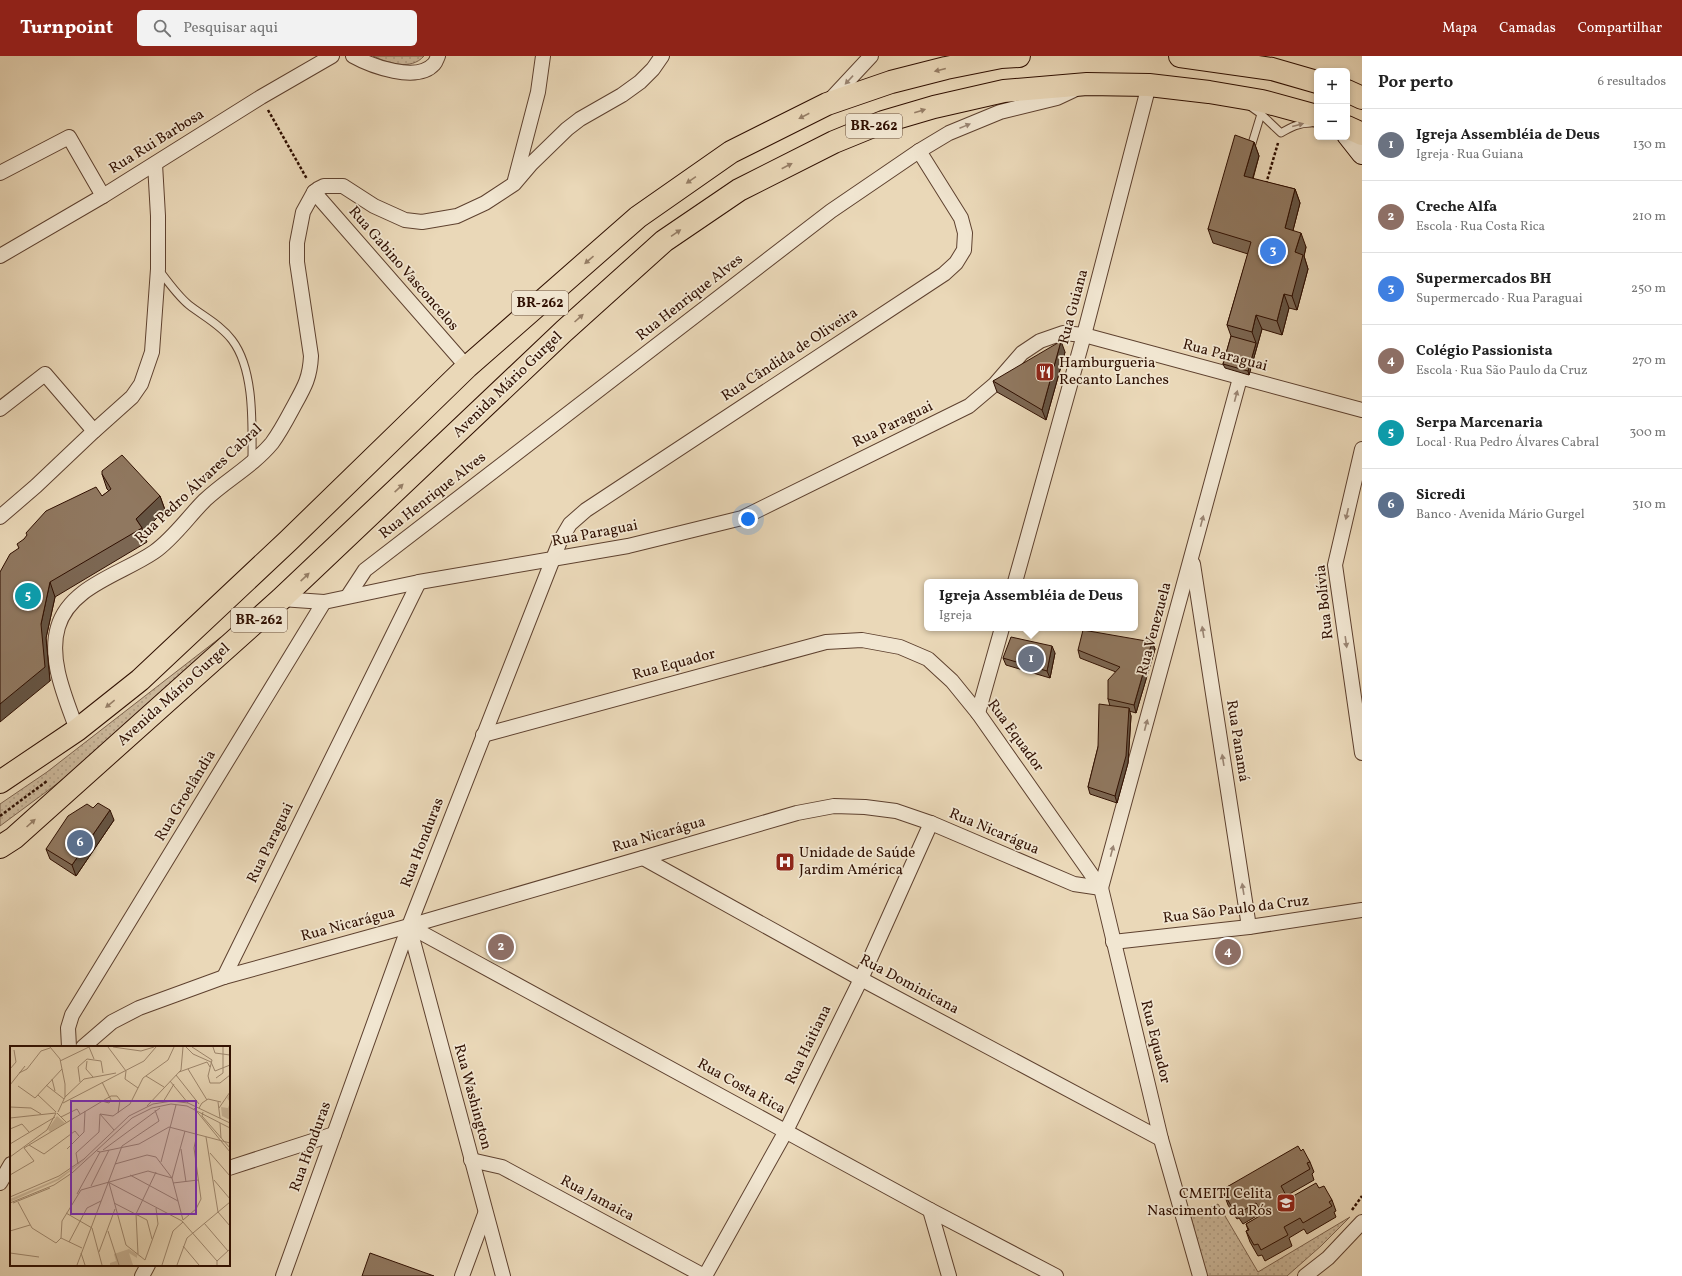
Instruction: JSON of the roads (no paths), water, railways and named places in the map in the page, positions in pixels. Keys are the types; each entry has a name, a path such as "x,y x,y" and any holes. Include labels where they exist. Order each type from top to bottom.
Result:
{"main road":[{"name":"BR-262","path":"0,782 77,730 152,669 288,541 467,367 638,217 731,152 827,104 891,82 1007,56"},
{"path":"1180,56 1266,62 1314,81"},
{"name":"Avenida Mário Gurgel","path":"0,847 14,838 281,599 564,332 664,241 739,190 834,142 883,122 934,107 1004,91 1088,84 1149,85 1262,101 1314,115"},
{"path":"1350,90 1362,90"},
{"path":"1350,92 1362,98"},
{"path":"1350,128 1362,134"}],"street":[{"name":"Rua Rui Barbosa","path":"0,256 155,164 261,97 332,56"},
{"path":"353,56 390,70 404,73 424,71 434,64 438,56"},
{"path":"514,184 538,92 543,56"},
{"path":"311,187 343,186 374,206 405,220 422,222 457,216 473,210 514,184 530,164 567,129 580,119 622,95 640,82 653,69 662,56"},
{"path":"827,104 871,56"},
{"name":"Rua Henrique Alves","path":"348,596 365,570 831,211 919,151 949,133 1000,112 1057,98 1088,84"},
{"name":"Rua Guiana","path":"1016,579 1084,335 1149,85"},
{"path":"0,173 69,137 102,196"},
{"path":"1350,139 1362,154"},
{"name":"Rua Cândida de Oliveira","path":"553,560 570,524 586,510 944,274 956,263 964,250 965,233 961,218 919,151"},
{"path":"0,517 36,486 132,397 141,384 152,352 154,332 158,269 158,216 155,164"},
{"name":"Rua Gabino Vasconcelos","path":"311,187 467,367"},
{"name":"Rua Pedro Álvares Cabral","path":"77,730 63,688 56,651 56,640 63,616 70,605 93,586 155,552 212,494 252,463 272,443 304,389 311,371 311,356 297,262 297,243 303,212 311,187"},
{"name":"Rua Paraguai","path":"324,602 419,582 628,546 742,518 968,406 996,384 1022,353 1040,341 1063,333 1084,335 1362,410"},
{"path":"0,409 45,374 94,431"},
{"name":"Rua Venezuela","path":"1101,888 1192,559 1236,375"},
{"name":"Rua Bolívia","path":"1362,449 1335,565 1362,753"},
{"name":"Rua Panamá","path":"1192,559 1249,928"},
{"name":"Rua Honduras","path":"283,1276 409,926 553,560"},
{"name":"Rua Paraguai","path":"224,977 419,582"},
{"path":"281,599 324,602"},
{"name":"Rua Groelândia","path":"69,1046 68,1028 72,1015 324,602"},
{"path":"978,713 1001,631"},
{"name":"Rua Equador","path":"483,735 826,642 862,640 900,647 928,659 952,681 978,713 1101,888 1161,1139 1200,1276"},
{"name":"Rua Nicarágua","path":"224,977 409,926 797,813 834,806 865,807 896,811 931,823 1074,884 1101,888"},
{"name":"Rua Haitiana","path":"705,1276 786,1131 861,978 931,823"},
{"name":"Rua Dominicana","path":"642,858 861,978 1161,1139"},
{"name":"Rua São Paulo da Cruz","path":"1113,942 1249,928 1362,910"},
{"name":"Rua Costa Rica","path":"409,926 930,1210 1056,1276"},
{"name":"Rua Washington","path":"409,926 485,1214 503,1276"},
{"path":"84,1046 112,1022 140,1008 224,977"},
{"path":"230,1168 334,1134"},
{"name":"Rua Jamaica","path":"471,1160 502,1166 705,1276"},
{"path":"0,1183 10,1166"},
{"path":"930,1210 949,1276"},
{"path":"462,1276 485,1214"},
{"path":"1305,1276 1328,1258 1362,1222"},
{"path":"142,1276 147,1266"}],"lane":[{"path":"1232,96 1261,114 1281,133 1292,126 1302,123 1314,122"},
{"path":"1249,152 1261,114"},
{"path":"158,269 188,304 212,321 232,339 239,352 245,366 249,388 252,463"}],"place":[{"name":"Supermercados BH","path":"1273,251"},
{"name":"Hamburgueria Recanto Lanches","path":"1045,372"},
{"name":"Serpa Marcenaria","path":"28,596"},
{"name":"Igreja Assembléia de Deus","path":"1031,659"},
{"name":"Sicredi","path":"80,843"},
{"name":"Unidade de Saúde Jardim América","path":"785,862"},
{"name":"Creche Alfa","path":"501,947"},
{"name":"Colégio Passionista","path":"1228,952"},
{"name":"CMEITI Celita Nascimento da Rós","path":"1286,1203"}]}
